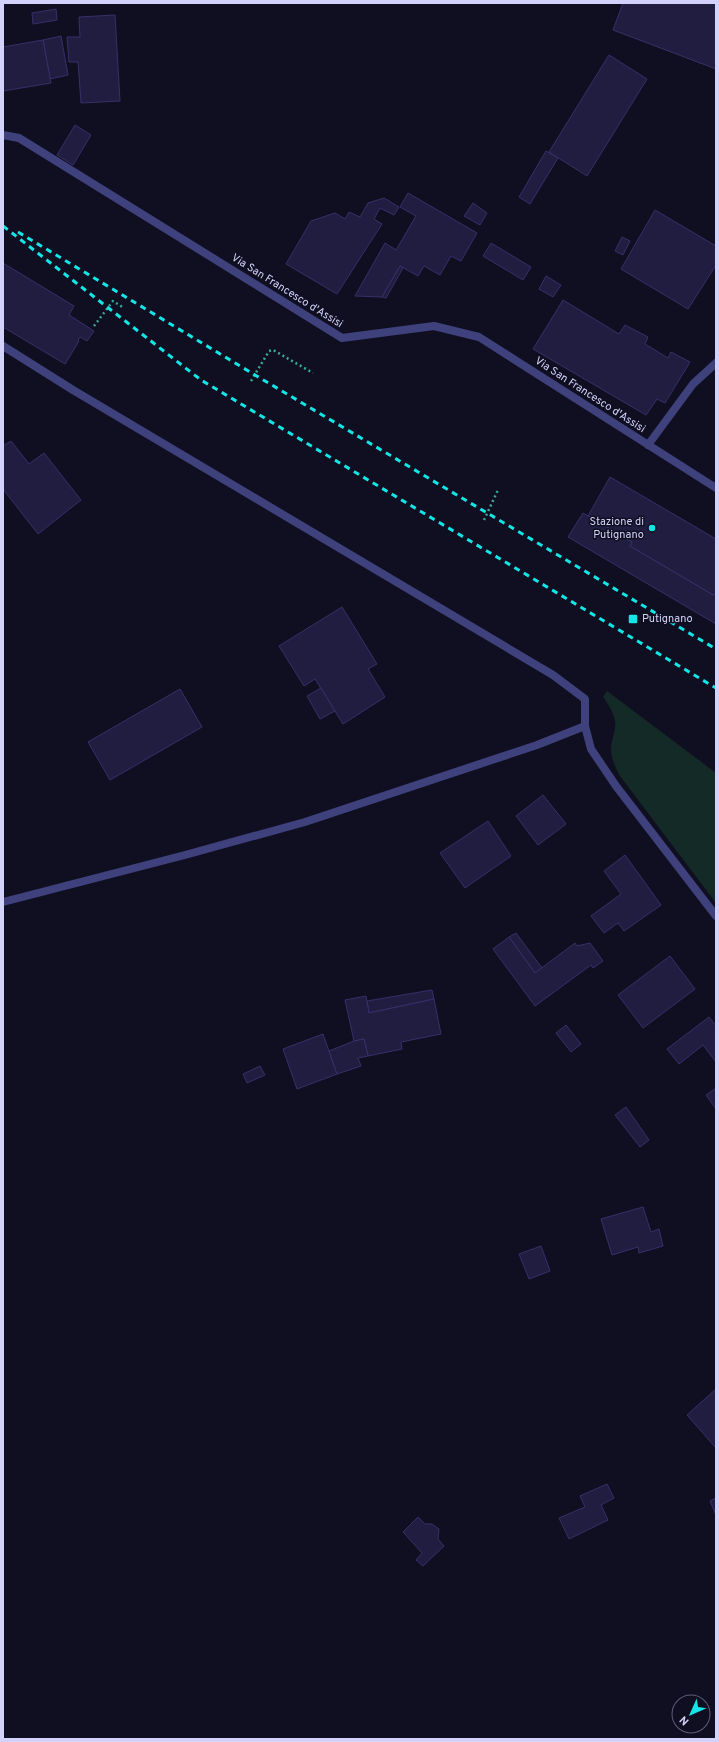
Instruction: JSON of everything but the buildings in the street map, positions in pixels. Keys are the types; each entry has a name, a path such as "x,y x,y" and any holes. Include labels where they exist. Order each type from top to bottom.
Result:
{"street":[{"name":"Via San Francesco d'Assisi","path":"3,134 19,138 342,338 434,326 480,337 716,488"},
{"path":"3,346 73,390 553,675 585,699 585,726 591,749 616,786 716,916"},
{"path":"648,445 693,384 716,363"},
{"path":"3,902 306,822 537,745 585,726"}],"path":[{"path":"94,326 113,302 124,308"},
{"path":"251,382 269,351 273,350 313,373"},
{"path":"484,520 498,490"}],"green space":[{"path":"607,691 716,773 716,903 620,776 611,753 615,731 615,720 612,711 603,697"}],"railway":[{"path":"3,226 201,380 716,688"},
{"path":"18,232 255,375 716,649"}],"place":[{"name":"Stazione di Putignano","path":"652,528"},
{"name":"Putignano","path":"633,619"}]}
